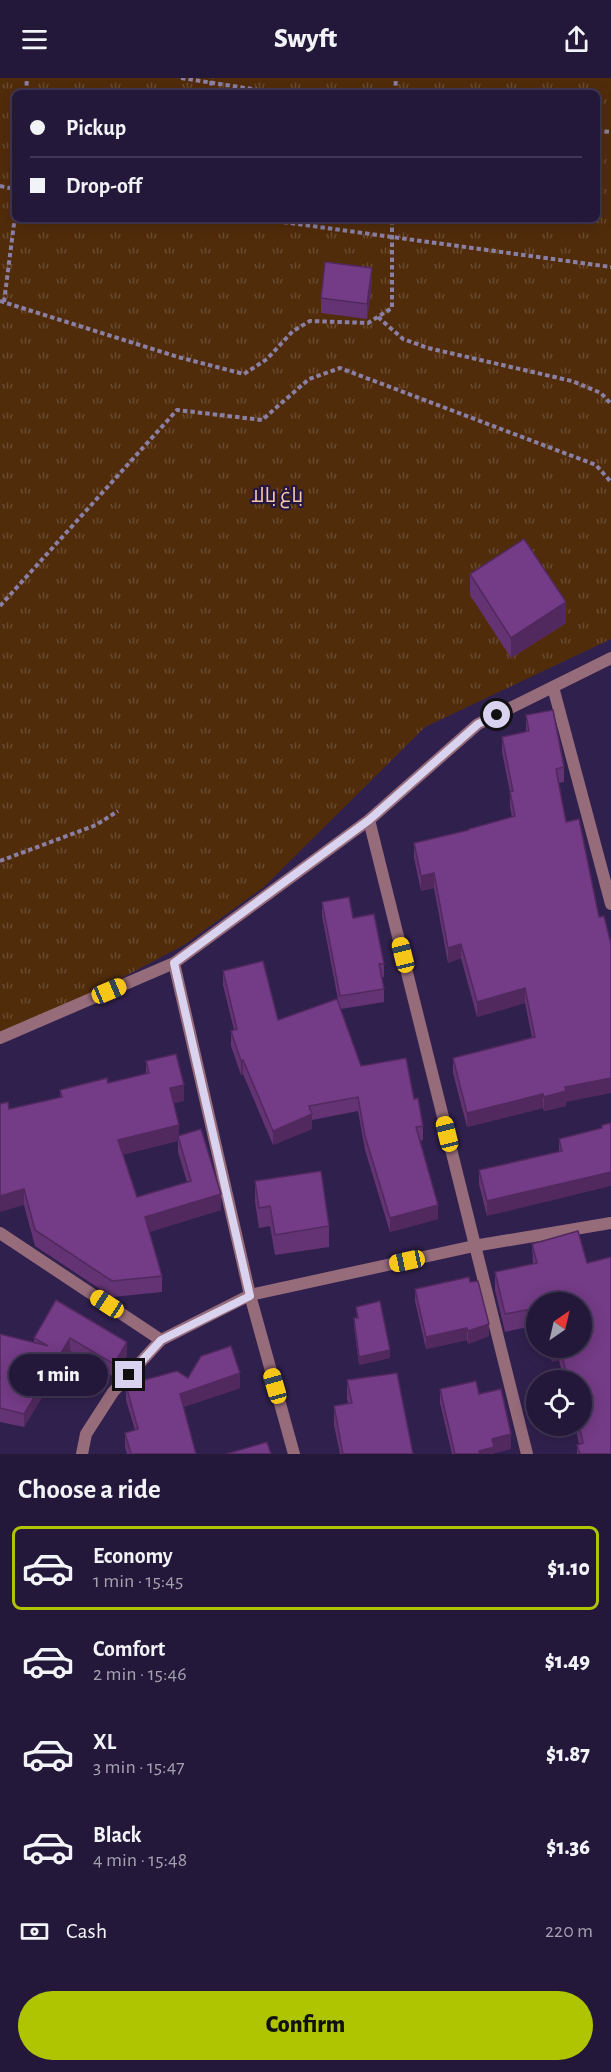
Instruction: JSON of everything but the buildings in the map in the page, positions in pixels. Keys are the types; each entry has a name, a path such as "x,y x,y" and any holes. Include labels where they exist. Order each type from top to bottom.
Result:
{"street":[{"path":"0,1038 174,963 369,820 478,724 611,658"},
{"path":"554,687 611,904"},
{"path":"369,820 527,1454"},
{"path":"174,963 250,1296 294,1454"},
{"path":"82,1454 86,1434 113,1392 161,1340 250,1296 474,1246 611,1223"},
{"path":"0,1233 161,1340"}],"path":[{"path":"181,78 212,80 263,90"},
{"path":"14,222 2,302 178,357 244,374 267,359 293,331 310,321 368,323 392,308 392,222"},
{"path":"284,222 611,267"},
{"path":"378,317 403,339 428,348 572,381 601,393 611,404"},
{"path":"0,606 177,410 262,420 309,379 340,368 596,465 611,482"},
{"path":"0,861 96,825 118,811"}],"green space":[{"name":"باغ بالا","path":"0,78 611,78 611,639 425,727 264,887 184,945 63,1009 0,1033"}],"route":[{"path":"129,1375 161,1340 250,1296 174,963 369,820 478,724 497,715"}]}
